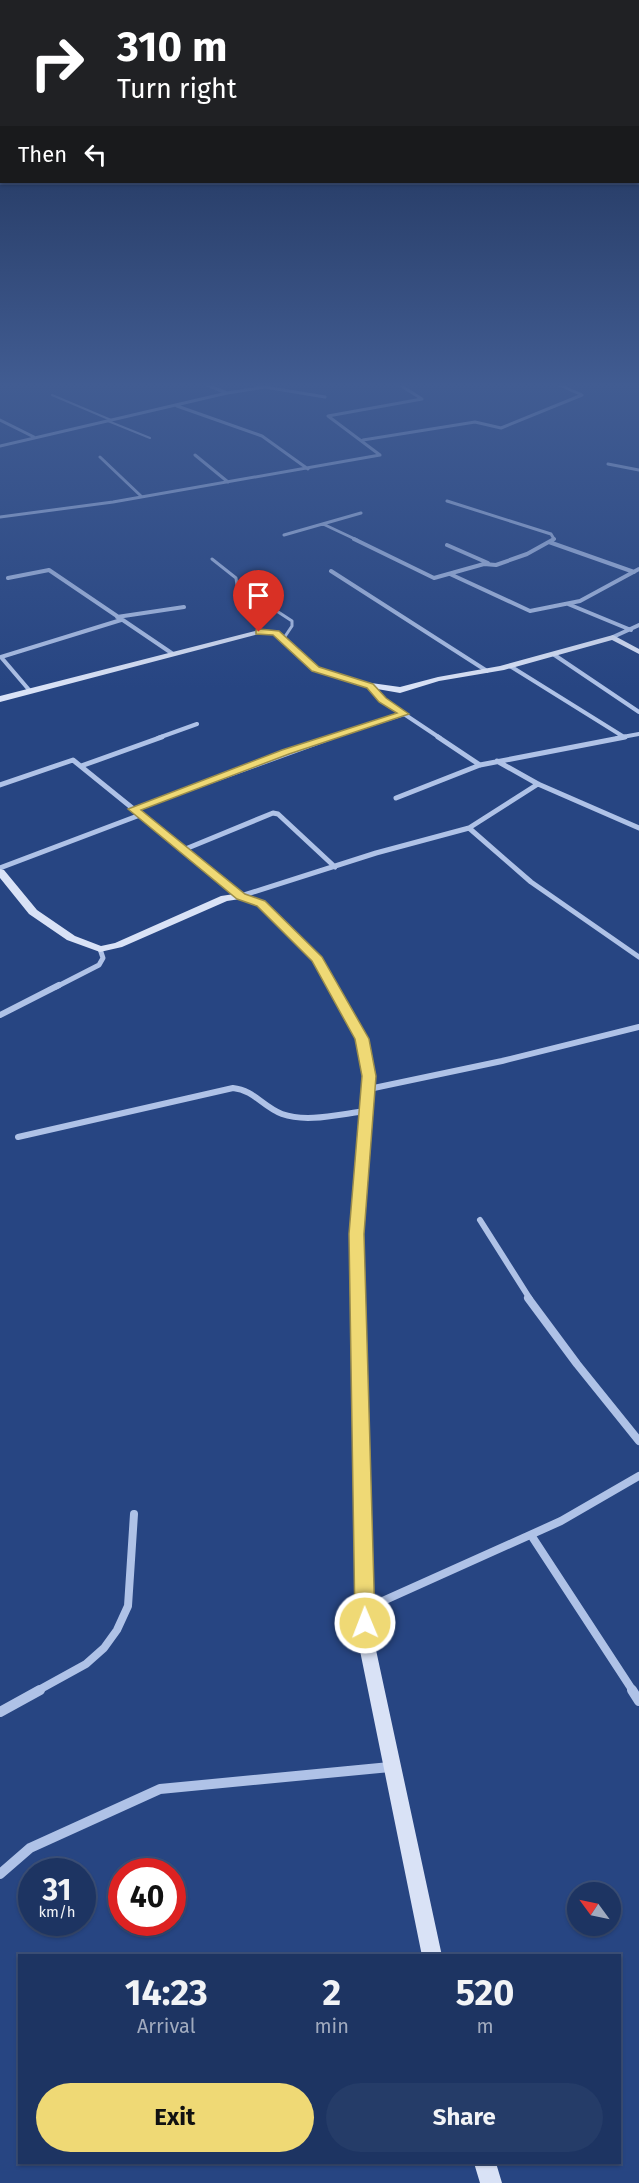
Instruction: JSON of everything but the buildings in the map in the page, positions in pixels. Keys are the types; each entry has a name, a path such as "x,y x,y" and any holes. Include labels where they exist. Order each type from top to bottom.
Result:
{"street":[{"path":"128,484 142,497"},
{"path":"0,517 217,484"},
{"path":"447,501 555,536 549,542 496,565 447,545"},
{"path":"284,535 361,513"},
{"path":"323,524 430,577 438,578 489,564"},
{"path":"549,542 634,572"},
{"path":"450,574 530,611 580,601 639,569"},
{"path":"8,578 49,570 173,654"},
{"path":"332,571 487,671"},
{"path":"567,604 631,630"},
{"path":"30,691 1,657 118,618 184,607"},
{"path":"0,699 259,632 276,633 284,638 316,669 370,686 400,690 438,679 510,666 613,638 639,625"},
{"path":"613,638 639,652"},
{"path":"553,654 639,712"},
{"path":"510,666 625,737"},
{"path":"370,686 383,700 480,765"},
{"path":"134,809 286,752 404,714"},
{"path":"81,766 197,724"},
{"path":"396,798 480,765 639,734"},
{"path":"0,785 73,760 241,896 261,903 317,959 362,1039 369,1076 356,1234 365,1636 432,1954"},
{"path":"497,761 538,784 639,828"},
{"path":"140,814 0,870 33,912 71,938 100,949 118,945 225,898 241,896 469,828 538,784"},
{"path":"183,850 273,813 278,814 335,867"},
{"path":"469,828 531,882 639,957"},
{"path":"0,1007 3,1014 99,965 104,958 100,949"},
{"path":"368,1089 502,1061 639,1027"},
{"path":"18,1137 233,1088 243,1088 252,1092 274,1110 296,1117 366,1111"},
{"path":"480,1220 520,1286 577,1364 639,1441"},
{"path":"364,1609 561,1521 639,1476"},
{"path":"0,1712 86,1664 104,1648 117,1630 128,1606 134,1514"},
{"path":"531,1535 639,1701"},
{"path":"0,1874 30,1848 160,1789 392,1767"},
{"path":"485,2164 491,2183"}],"lane":[{"path":"212,559 236,578 237,585 292,621 292,626 284,638"}],"route":[{"path":"259,632 276,633 284,638 316,669 370,686 383,700 404,714 286,752 134,809 241,896 261,903 317,959 362,1039 369,1076 356,1234 365,1623"}]}
